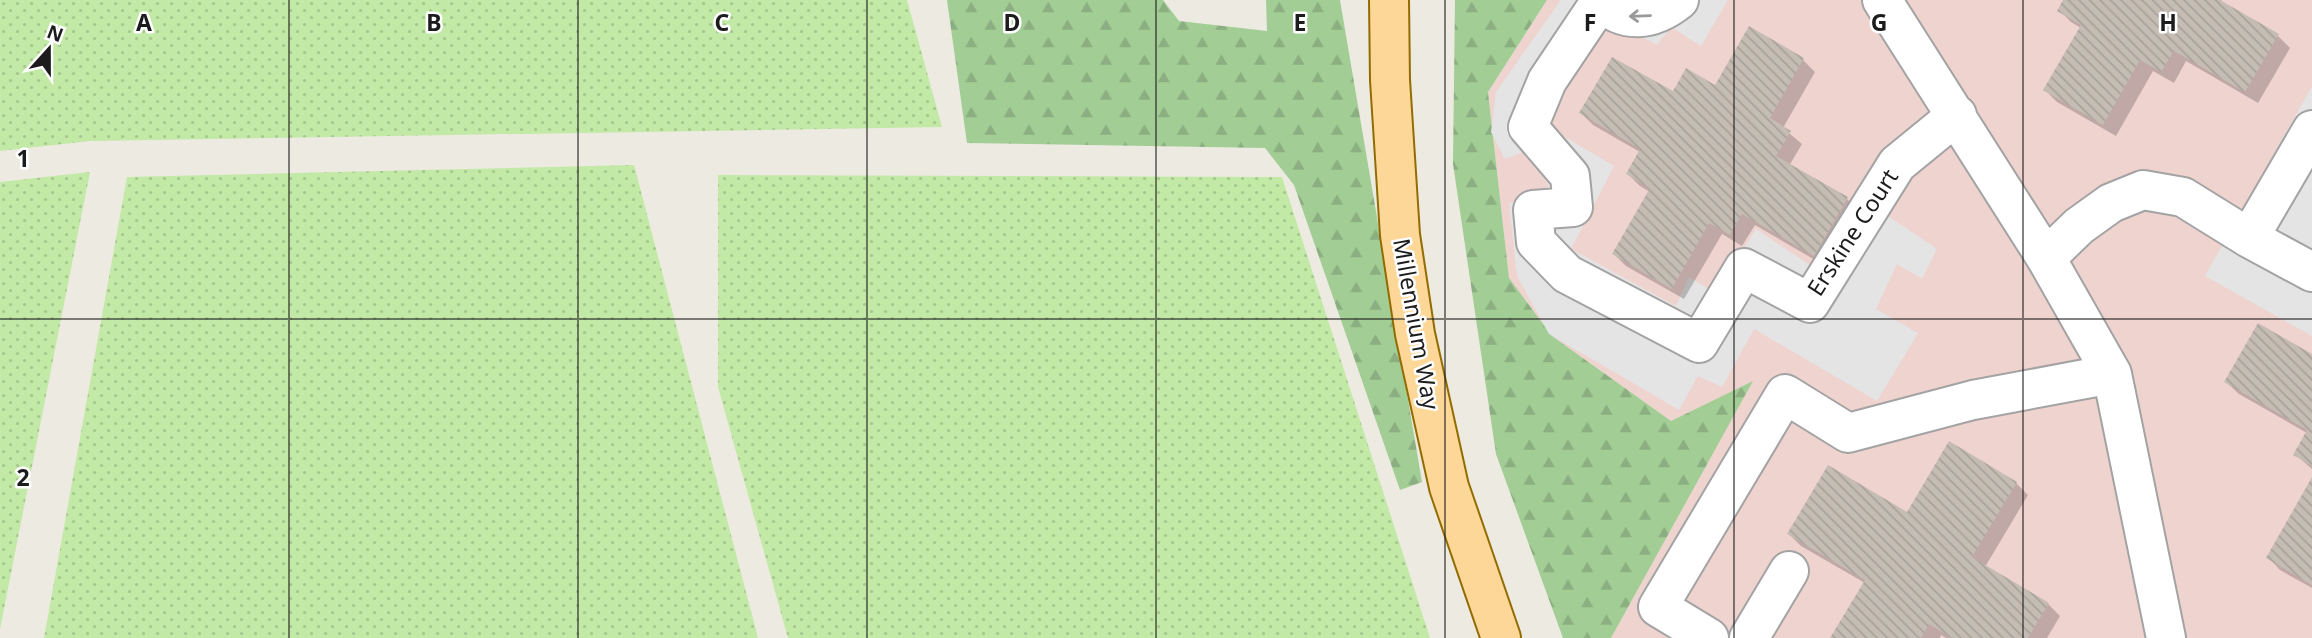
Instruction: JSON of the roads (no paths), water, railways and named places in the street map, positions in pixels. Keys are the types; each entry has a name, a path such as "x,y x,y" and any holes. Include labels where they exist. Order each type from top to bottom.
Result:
{"main road":[{"name":"Millennium Way","path":"1389,0 1390,80 1400,235 1415,334 1449,487 1502,638"}],"street":[{"path":"1599,1 1611,11 1629,17 1648,17 1666,11 1679,0"},
{"path":"1882,0 2046,258 2112,374 2166,638"},
{"name":"Erskine Court","path":"1599,1 1546,80 1528,127 1570,176 1573,207 1533,210 1536,242 1567,274 1699,343 1744,268 1810,303 1896,164 1957,115"},
{"path":"2249,238 2312,130"},
{"path":"2046,258 2079,226 2111,203 2143,190 2183,197 2249,238 2312,272"},
{"path":"1709,638 1657,607 1785,394 1848,433 1973,400 2112,374"},
{"path":"1749,638 1789,571"}]}
